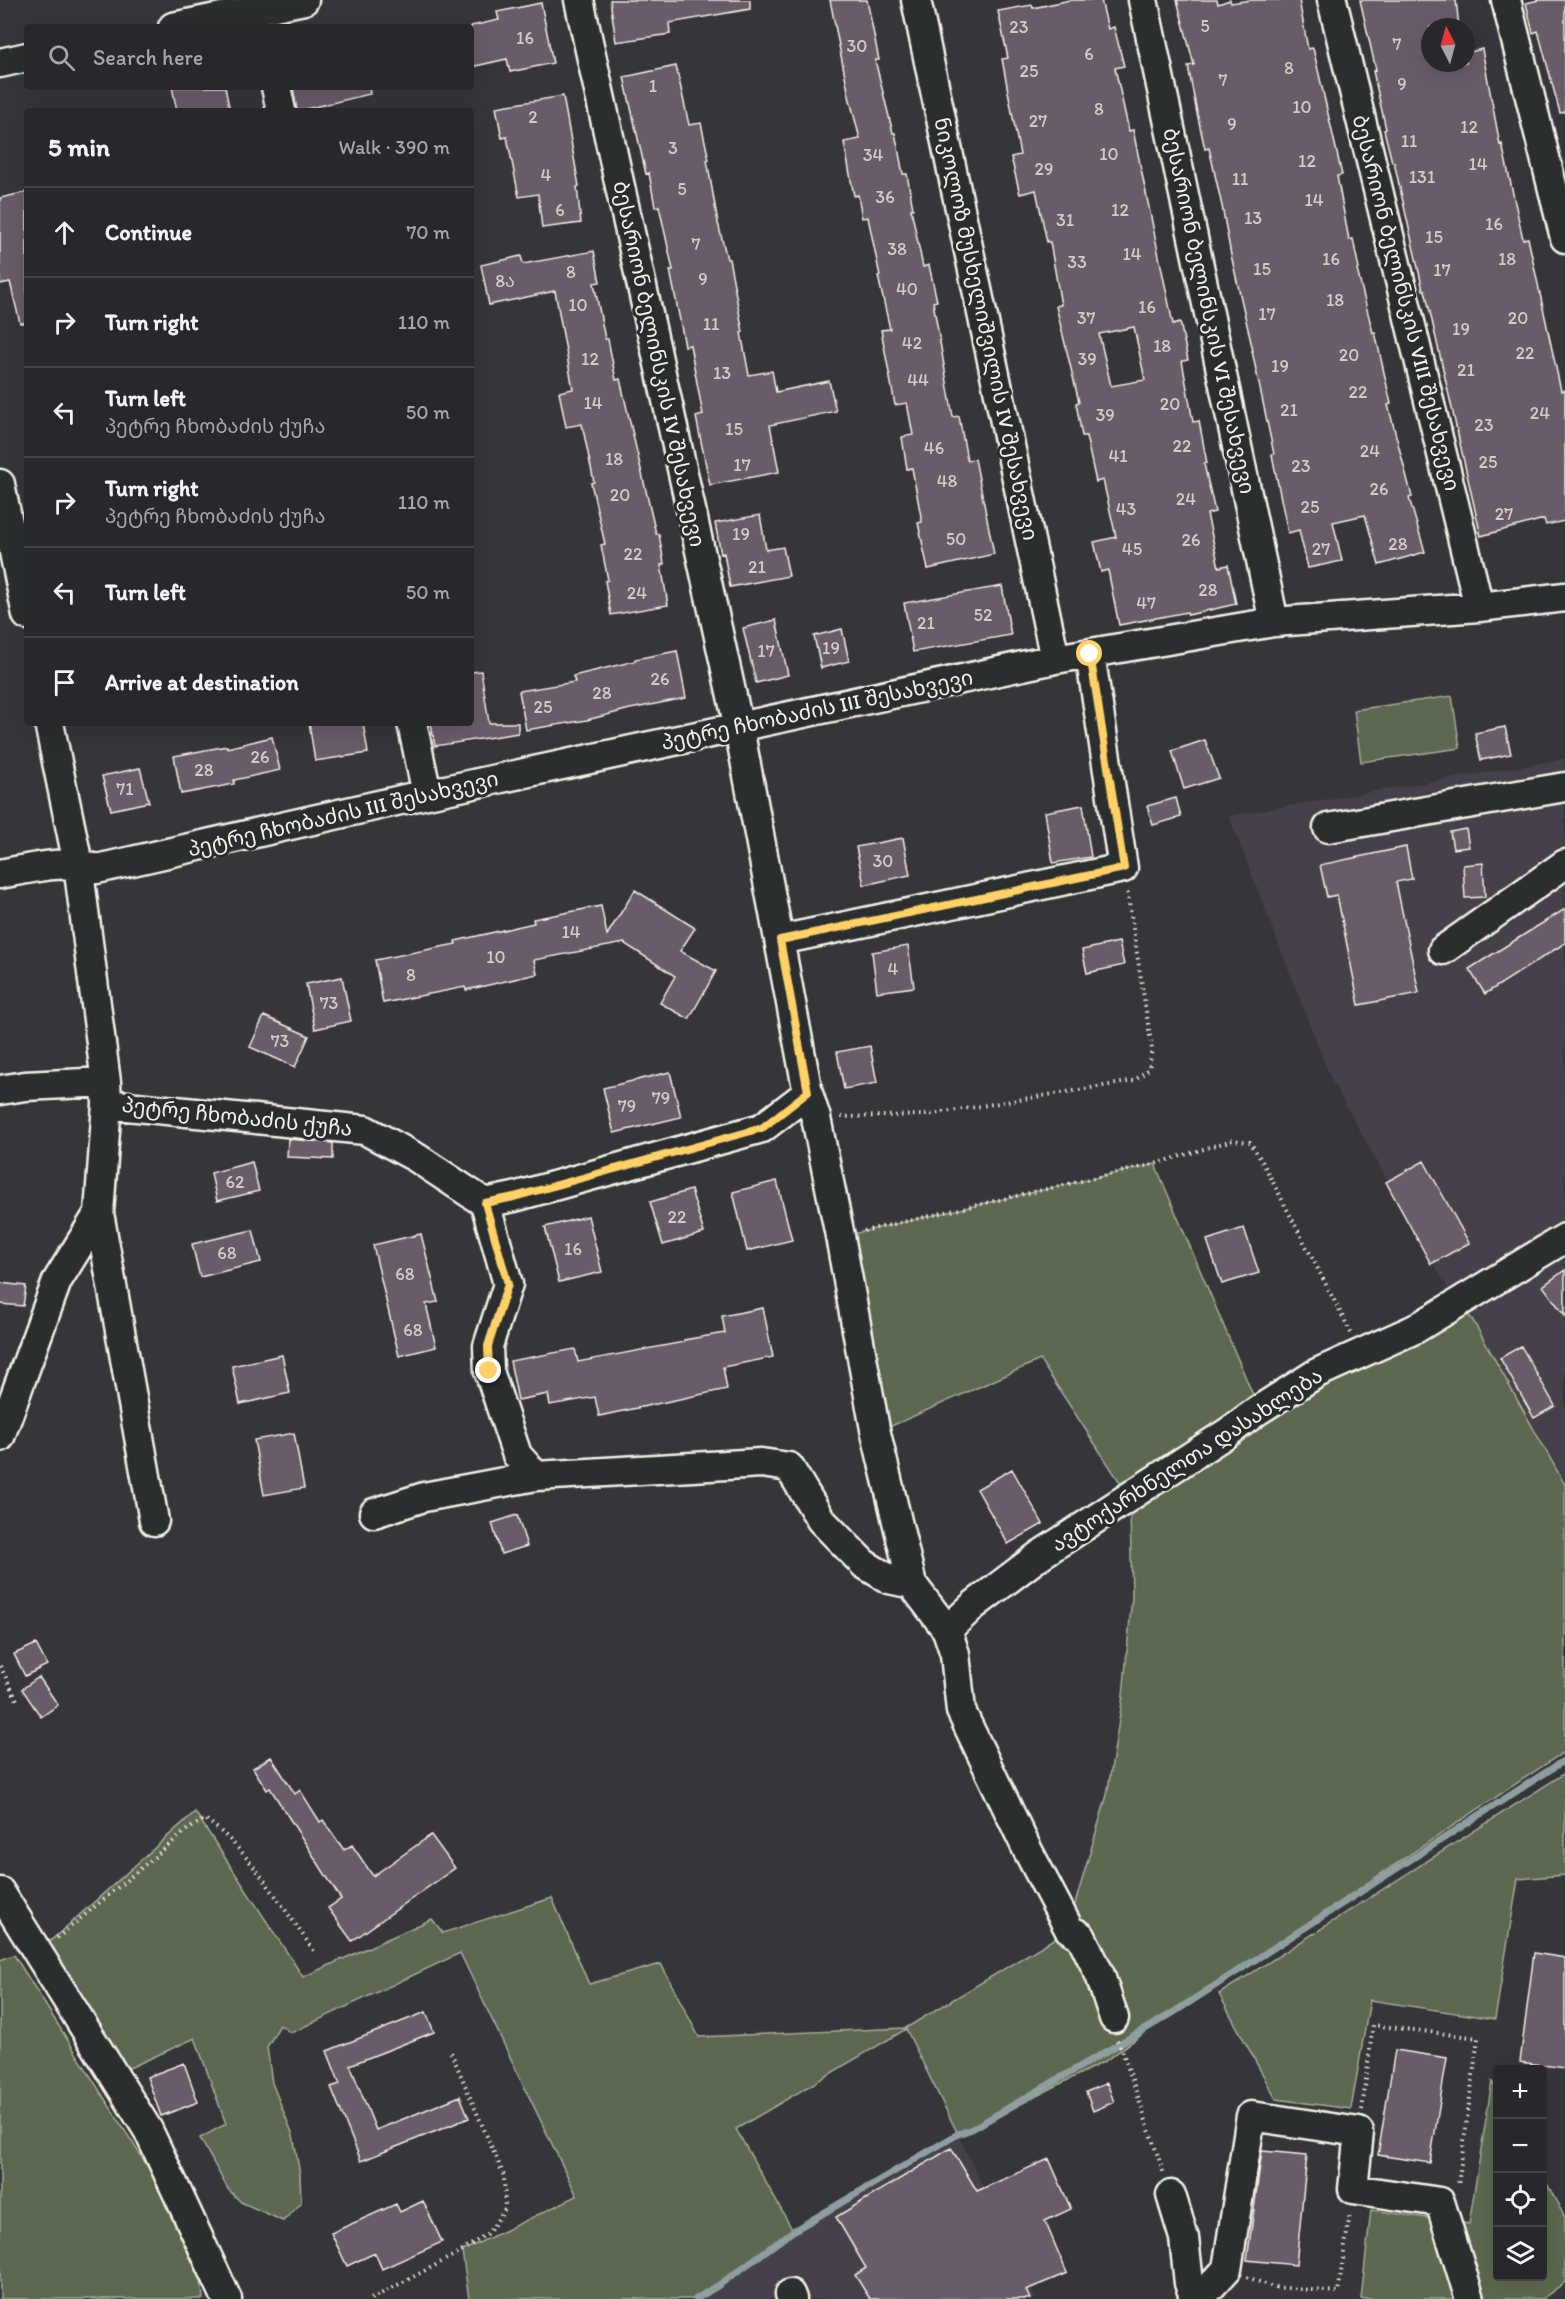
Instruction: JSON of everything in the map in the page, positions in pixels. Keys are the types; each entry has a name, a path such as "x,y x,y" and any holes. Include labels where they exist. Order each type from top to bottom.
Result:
{"street":[{"path":"190,24 252,13 304,0"},
{"name":"ბესარიონ ბელინსკის IV შესახვევი","path":"579,0 739,728"},
{"name":"ნიკოლოზ მუსხელიშვილის IV შესახვევი","path":"916,0 1055,659"},
{"name":"ბესარიონ ბელინსკის VI შესახვევი","path":"1143,0 1274,622"},
{"name":"ბესარიონ ბელინსკის VIII შესახვევი","path":"1332,0 1479,607"},
{"path":"1506,0 1565,238"},
{"path":"0,63 24,58"},
{"path":"277,90 280,108"},
{"path":"0,484 24,600"},
{"name":"პეტრე ჩხობაძის III შესახვევი","path":"0,874 56,864 78,864 97,870 427,794 1055,659 1274,622 1479,607 1565,597"},
{"path":"780,940 1124,868 1090,654"},
{"name":"პეტრე ჩხობაძის ქუჩა","path":"50,726 78,864 107,1093 365,1130 417,1158 485,1203"},
{"path":"413,726 427,794"},
{"path":"739,728 812,1105 840,1236 877,1438 912,1584 947,1630 955,1654 961,1711 1027,1849 1070,1929 1081,1936 1100,1975 1114,2018"},
{"path":"1328,828 1565,787"},
{"path":"1443,950 1565,864"},
{"path":"0,1090 25,1086 107,1093 99,1213 154,1521"},
{"path":"537,1476 517,1455 489,1371 488,1346 508,1284 485,1203 762,1128 812,1105"},
{"path":"0,1437 57,1281 99,1213"},
{"name":"ავტოქარხნელთა დასახლება","path":"947,1630 974,1605 1040,1555 1230,1431 1267,1404 1317,1373 1415,1329 1565,1238"},
{"path":"374,1513 424,1497 537,1476 761,1463 789,1467 821,1520 864,1564 889,1579 912,1584"},
{"path":"0,1892 148,2130 227,2299"},
{"path":"1171,2195 1184,2238 1189,2283 1197,2299 1227,2269 1251,2116 1359,2132 1353,2189 1440,2202 1470,2299"}],"path":[{"path":"812,1105 927,1115 1134,1081 1149,1068 1152,1049 1124,868"},
{"path":"840,1236 1155,1164 1233,1140 1250,1142 1361,1353"},
{"path":"0,1666 18,1702"},
{"path":"38,1953 188,1828 205,1819 220,1829 241,1850 315,1952"},
{"path":"1359,2132 1373,2025 1478,2038 1458,2191 1440,2202"},
{"path":"371,2299 462,2251 489,2232 505,2209 504,2176 450,2050"},
{"path":"1122,2050 1171,2195"},
{"path":"1227,2269 1273,2287 1338,2292 1353,2189"}],"shaded area":[{"path":"1565,759 1565,1485 1472,1319 1456,1303 1331,1079 1229,816"},
{"path":"958,2134 1036,2299 696,2299 793,2231"}],"green space":[{"path":"1452,696 1460,748 1361,762 1354,710"},
{"path":"1155,1164 1256,1402 1125,1490 1040,1360 887,1428 848,1235"},
{"path":"1456,1303 1472,1319 1565,1485 1565,1751 1171,2014 1105,2061 972,2129 958,2134 906,2029 736,2129 793,2231 696,2299 469,2299 462,2251 577,2196 460,1953 291,2033 280,2025 267,2047 272,2083 293,2135 300,2175 301,2203 283,2221 241,2202 228,2189 200,2138 226,2124 195,2038 114,2075 37,1953 195,1812 303,1977 432,1919 443,1933 552,1898 589,1984 661,1964 699,2037 906,2028 1067,1931 1107,1795 1123,1696 1132,1596 1130,1513 1244,1433"},
{"path":"1565,1773 1565,1875 1518,1879 1495,2019 1370,2000 1351,2109 1276,2099 1219,1994"},
{"path":"14,1955 148,2167 201,2278 203,2299 0,2299 0,1960"},
{"path":"1492,2082 1493,2281 1547,2281 1547,2184 1565,2218 1565,2282 1542,2299 1361,2299 1371,2210 1469,2224"}],"building":[{"path":"610,0 750,0 750,9 669,23 670,34 616,42"},
{"path":"830,0 867,0 879,60 875,60 893,133 895,133 903,174 907,174 913,209 911,209 923,267 929,265 937,301 933,302 953,417 959,416 967,460 975,459 994,554 928,569 918,523 922,522 912,468 907,469 902,437 913,435 907,403 895,405 881,330 890,329 878,276 880,276 868,217 862,218 858,195 854,196 844,142 860,139"},
{"path":"1070,0 1101,0 1108,29 1114,27 1124,66 1115,68 1129,131 1133,130 1173,324 1180,322 1188,360 1182,361 1193,422 1199,421 1207,463 1204,464 1215,512 1207,514 1219,567 1228,565 1236,604 1188,615 1187,612 1119,625 1108,570 1101,572 1094,542 1116,537 1103,480 1096,482 1086,436 1082,436 1076,403 1079,402 1056,306 1061,305 1050,242 1047,242 1036,190 1020,194 1011,157 1020,155 1002,59 1008,58 998,11 1032,5 1033,8","holes":["1134,327 1145,380 1111,386 1099,334"]},
{"path":"1177,0 1217,0 1218,4 1230,0 1231,3 1251,0 1299,0 1308,49 1313,48 1342,175 1337,176 1349,240 1353,239 1359,269 1357,270 1373,333 1375,332 1391,404 1388,405 1412,497 1409,498 1425,552 1379,565 1365,515 1333,522 1342,561 1308,568 1299,530 1288,533 1272,455 1274,454 1222,206 1209,148 1205,149 1197,113 1188,66 1194,65"},
{"path":"1360,0 1456,0 1458,18 1421,18 1421,72 1475,72 1475,51 1482,49 1500,145 1502,144 1523,239 1528,238 1561,391 1565,390 1565,521 1546,525 1544,519 1481,536 1425,290 1423,290 1394,162 1392,162 1384,130 1386,129 1373,71 1376,70"},
{"path":"1539,0 1565,0 1565,112 1560,113 1538,31 1533,33 1526,3"},
{"path":"541,3 553,63 510,72 507,59 474,66 474,25 499,20 497,12"},
{"path":"676,66 689,125 701,123 718,223 727,259 729,259 743,332 741,333 749,375 772,371 776,392 829,381 836,411 770,425 779,472 710,485 696,417 703,415 690,345 685,346 670,270 673,270 659,206 655,207 649,173 646,174 624,77"},
{"path":"173,90 226,90 229,108 176,108"},
{"path":"294,90 369,90 370,94 310,108 296,108"},
{"path":"563,96 579,186 577,187 581,223 542,228 538,194 519,197 507,137 502,138 496,107"},
{"path":"24,193 24,323 20,323 10,282 0,284 0,198"},
{"path":"594,251 600,282 594,283 605,339 608,339 616,380 620,379 656,534 659,534 664,564 661,565 668,605 611,615 605,581 608,580 601,545 605,544 591,483 594,482 582,424 566,427 559,392 573,389 555,291 489,305 481,265 521,256 523,264"},
{"path":"760,515 766,550 783,547 789,576 730,587 724,553 721,554 715,523"},
{"path":"1002,586 1011,635 913,652 904,603"},
{"path":"776,620 788,675 756,683 743,628"},
{"path":"842,629 849,661 821,668 814,636"},
{"path":"677,651 686,698 587,720 526,730 519,691 575,682 573,676 635,661 635,659"},
{"path":"481,671 489,723 518,723 518,733 435,746 432,726 474,726 474,672"},
{"path":"309,726 364,726 368,753 315,761"},
{"path":"1505,727 1511,754 1481,760 1475,733"},
{"path":"272,737 280,770 234,780 234,784 181,794 174,756 227,746 227,748"},
{"path":"1205,740 1219,778 1184,789 1172,751"},
{"path":"140,768 149,802 111,810 102,776"},
{"path":"1176,798 1181,817 1153,825 1147,806"},
{"path":"1083,805 1091,857 1053,863 1045,812"},
{"path":"1466,829 1469,847 1453,849 1450,832"},
{"path":"903,838 910,875 864,885 856,847"},
{"path":"1406,847 1412,879 1396,882 1419,993 1359,1005 1337,895 1327,897 1320,865"},
{"path":"1483,863 1485,897 1465,898 1463,865"},
{"path":"635,890 695,928 680,951 716,971 689,1019 660,1003 675,976 624,943 534,960 537,974 466,990 465,987 383,1003 375,960 456,944 455,941 534,923 533,919 601,906 607,935"},
{"path":"1565,909 1565,943 1485,994 1469,969"},
{"path":"1119,942 1124,965 1087,973 1082,950"},
{"path":"908,946 914,987 877,992 872,952"},
{"path":"342,977 351,1021 315,1029 306,984"},
{"path":"264,1016 309,1036 295,1067 250,1047"},
{"path":"870,1046 877,1083 844,1089 837,1052"},
{"path":"670,1072 681,1117 614,1133 603,1088"},
{"path":"288,1139 333,1143 333,1159 287,1157"},
{"path":"1424,1161 1469,1243 1431,1264 1386,1182"},
{"path":"252,1162 259,1191 217,1201 211,1173"},
{"path":"777,1181 792,1240 747,1251 733,1192"},
{"path":"691,1190 704,1233 663,1245 650,1202"},
{"path":"588,1216 602,1272 559,1282 545,1227"},
{"path":"1244,1228 1259,1273 1222,1284 1207,1240"},
{"path":"253,1230 261,1262 200,1277 192,1244"},
{"path":"421,1234 438,1302 426,1304 436,1347 399,1356 373,1245"},
{"path":"1565,1270 1565,1316 1543,1286"},
{"path":"0,1283 26,1286 23,1306 0,1304"},
{"path":"763,1308 773,1357 723,1367 727,1389 599,1416 595,1397 550,1405 548,1394 518,1400 510,1361 575,1349 578,1362 684,1342 684,1340 725,1333 722,1316"},
{"path":"1521,1346 1555,1406 1534,1418 1500,1358"},
{"path":"282,1355 290,1393 240,1404 232,1366"},
{"path":"294,1433 304,1488 264,1495 254,1440"},
{"path":"1012,1469 1043,1524 1008,1544 977,1489"},
{"path":"517,1515 527,1546 501,1554 492,1523"},
{"path":"36,1644 47,1665 25,1676 14,1654"},
{"path":"39,1677 58,1705 41,1717 22,1689"},
{"path":"271,1757 295,1794 300,1790 320,1822 323,1820 344,1850 352,1845 373,1876 431,1835 455,1868 352,1941 328,1908 341,1899 270,1788 267,1790 253,1768"},
{"path":"1534,1953 1565,1958 1565,2068 1520,2062"},
{"path":"426,2012 434,2032 350,2065 376,2130 460,2096 469,2118 361,2161 331,2087 340,2084 327,2051"},
{"path":"1395,2050 1447,2058 1430,2163 1378,2155"},
{"path":"184,2063 198,2102 161,2116 147,2077"},
{"path":"1107,2083 1114,2102 1093,2111 1086,2092"},
{"path":"951,2148 977,2191 1049,2159 1071,2209 1045,2221 1067,2273 1026,2290 1030,2299 870,2299 855,2275 866,2268 836,2217"},
{"path":"1262,2151 1307,2155 1296,2265 1247,2260"},
{"path":"423,2201 442,2242 382,2269 375,2253 347,2266 331,2233 396,2204 400,2212"}],"waterway":[{"path":"696,2299 793,2231 958,2134 972,2129 1171,2014 1565,1760"}],"route":[{"path":"489,1371 488,1346 508,1284 485,1203 762,1128 808,1092 780,940 1124,868 1090,654"}]}
